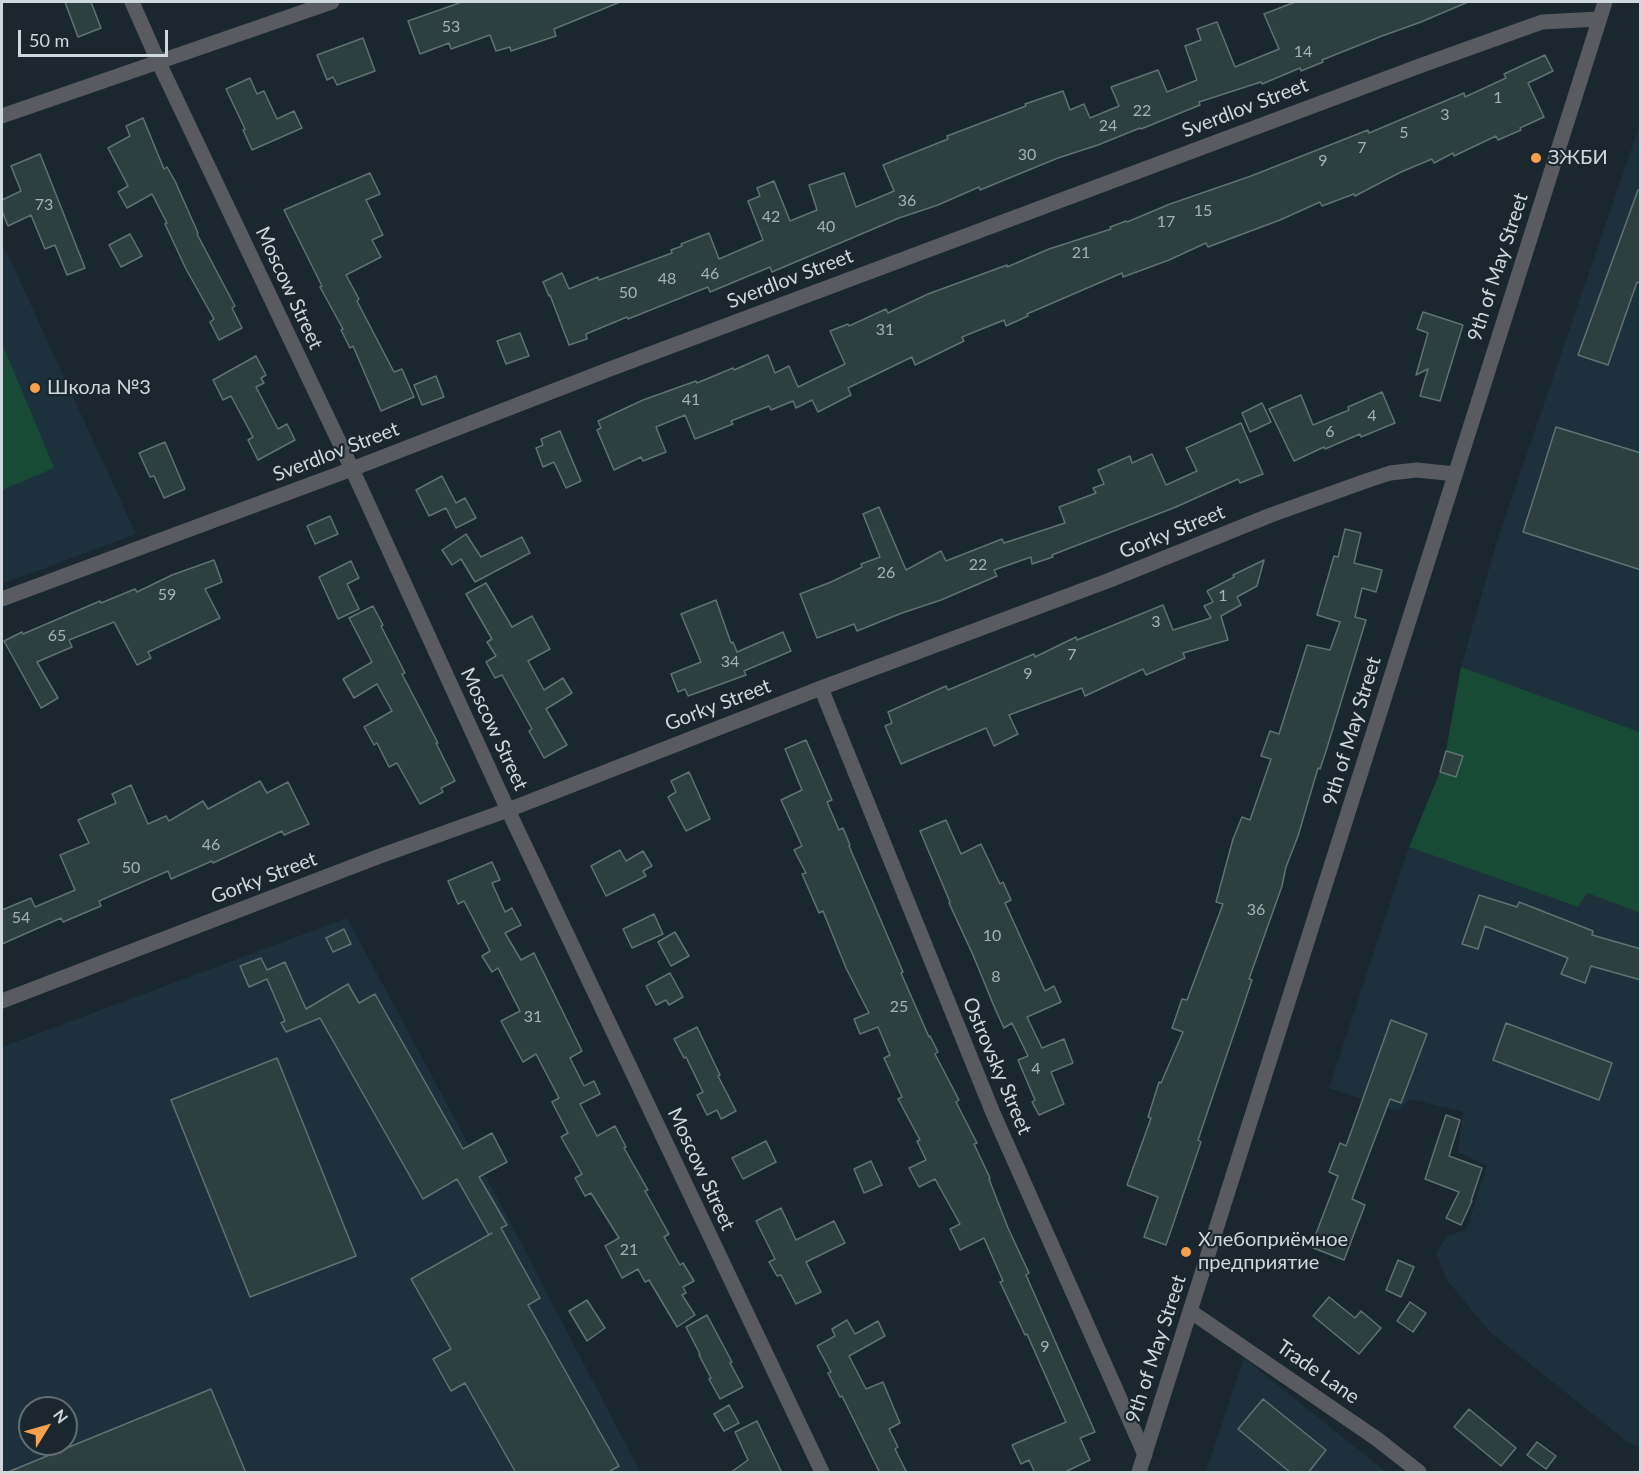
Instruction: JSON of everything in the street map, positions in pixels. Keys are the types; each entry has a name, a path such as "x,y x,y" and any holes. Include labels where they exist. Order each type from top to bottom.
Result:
{"street":[{"name":"Moscow Street","path":"132,2 352,469 508,810 822,1473"},
{"path":"2,116 332,2"},
{"name":"9th of May Street","path":"1139,1473 1605,2"},
{"name":"Sverdlov Street","path":"2,599 1425,64 1542,22 1599,19"},
{"name":"Gorky Street","path":"2,1001 1110,580 1271,515 1390,473 1417,470 1455,474"},
{"name":"Ostrovsky Street","path":"821,688 993,1113 1145,1455"},
{"name":"Trade Lane","path":"1190,1311 1377,1439 1419,1473"}],"shaded area":[{"path":"1640,124 1640,732 1461,667 1496,544"},
{"name":"Школа №3","path":"2,242 136,534 2,584"},
{"path":"1409,847 1578,907 1587,893 1640,913 1640,1449 1624,1439 1490,1332 1447,1280 1436,1253 1447,1236 1466,1230 1487,1166 1458,1152 1463,1112 1410,1099 1398,1111 1329,1088"},
{"path":"347,918 508,1218 640,1472 2,1472 2,1047"},
{"path":"1244,1358 1386,1472 1206,1472"}],"green space":[{"path":"2,343 54,468 2,490"},
{"path":"1461,667 1640,732 1640,913 1587,893 1578,907 1409,847 1440,772 1456,777 1462,756 1446,751"}],"building":[{"path":"65,2 91,2 101,28 78,37"},
{"path":"462,2 620,2 554,29 556,36 511,51 510,47 496,51 490,35 451,49 449,43 420,54 408,21"},
{"path":"1295,2 1468,2 1322,60 1323,62 1301,71 1300,68 1262,84 1261,82 1199,102 1200,105 1141,129 899,218 772,272 770,267 710,292 708,287 628,319 627,317 586,334 587,339 569,345 543,282 562,273 569,289 672,253 671,250 682,246 681,244 709,233 719,259 763,240 748,201 760,196 757,188 774,181 790,221 817,210 809,185 844,173 856,207 894,191 883,165 948,139 947,136 1026,106 1025,104 1063,91 1070,110 1084,104 1090,118 1119,106 1111,87 1158,70 1167,92 1197,80 1185,46 1201,40 1197,29 1217,22 1235,67 1279,49 1264,14"},
{"path":"363,38 375,71 337,85 333,77 327,80 317,55"},
{"path":"1545,55 1553,71 1528,83 1544,117 1520,128 1521,130 1498,140 1496,136 1434,163 1432,159 1355,196 1354,194 1322,206 1320,202 1208,247 1206,243 1123,277 1122,273 1027,314 1028,316 1006,326 1004,320 962,337 964,341 915,365 912,357 848,388 851,395 818,412 812,400 796,408 793,401 771,410 769,406 695,439 685,415 656,427 666,452 643,461 641,457 614,470 597,430 601,428 598,421 643,400 696,381 697,383 733,368 734,370 768,355 775,373 789,366 798,387 845,364 830,331 848,324 849,326 886,309 888,313 928,294 1007,265 1007,267 1049,249 1111,229 1110,227 1251,176 1368,130 1369,133 1464,93 1465,97 1506,78 1504,74"},
{"path":"250,78 257,94 264,91 277,119 294,111 302,128 252,150 226,89"},
{"path":"143,118 164,169 167,167 175,181 197,234 235,306 232,308 242,328 219,340 210,322 214,319 186,269 152,194 127,208 118,192 128,186 108,148 130,136 126,126"},
{"path":"40,154 85,268 67,275 55,245 45,249 31,215 8,226 2,211 2,200 21,191 11,166"},
{"path":"370,173 380,194 366,200 383,235 372,240 381,257 346,275 394,372 402,369 414,397 381,411 353,346 350,348 341,330 343,329 320,287 322,286 284,210"},
{"path":"1638,190 1641,191 1641,284 1637,282 1608,365 1578,355"},
{"path":"130,234 142,256 121,267 109,245"},
{"path":"1423,312 1463,325 1440,401 1420,396 1428,369 1416,375 1428,333 1417,329"},
{"path":"520,333 529,356 506,364 497,341"},
{"path":"256,356 266,375 261,378 264,383 256,387 278,429 287,424 295,440 258,460 248,440 253,437 231,396 223,400 213,380"},
{"path":"436,376 444,397 422,405 414,385"},
{"path":"1382,392 1395,423 1361,437 1360,434 1325,449 1324,447 1294,461 1269,409 1301,395 1313,425 1349,410 1348,407"},
{"path":"1262,403 1271,422 1250,432 1242,413"},
{"path":"1241,423 1263,474 1240,483 1238,479 1176,507 1052,555 1053,557 1032,564 1031,557 994,570 997,576 941,600 857,631 854,624 817,638 800,594 831,582 862,567 861,564 880,557 863,514 879,507 906,570 941,551 946,561 1002,539 1004,543 1065,523 1059,507 1096,493 1093,488 1104,484 1098,470 1130,456 1132,463 1152,454 1166,485 1197,471 1186,448"},
{"path":"1556,427 1641,453 1641,570 1523,532"},
{"path":"560,431 581,481 566,488 554,462 543,467 536,448 543,445 541,439"},
{"path":"165,442 185,489 164,498 154,476 150,477 139,453"},
{"path":"442,476 456,503 465,498 476,518 456,528 446,508 429,516 416,490"},
{"path":"330,516 338,534 315,544 307,526"},
{"path":"1345,529 1361,533 1354,563 1382,570 1376,592 1362,588 1355,617 1366,620 1326,751 1320,769 1318,768 1282,886 1249,979 1252,980 1198,1140 1201,1142 1166,1245 1144,1237 1158,1197 1127,1185 1151,1118 1148,1117 1159,1082 1161,1083 1183,1032 1172,1028 1182,999 1187,1000 1223,904 1216,902 1233,839 1242,817 1250,820 1271,759 1261,756 1270,731 1279,734 1307,645 1330,650 1340,622 1317,615 1334,556 1338,557"},
{"path":"466,534 481,557 522,537 530,553 475,582 461,559 452,565 442,550"},
{"path":"214,560 222,582 205,589 220,618 148,652 151,658 137,665 114,622 69,640 72,647 37,662 58,698 41,708 4,641 100,601 101,603 135,589 137,592 172,575"},
{"path":"1264,560 1257,586 1237,597 1241,605 1221,616 1228,640 1183,653 1185,658 1146,675 1143,669 1085,696 1082,688 1009,715 1018,734 994,746 986,728 901,764 885,726 892,723 888,712 946,686 948,690 1034,654 1035,657 1076,637 1077,640 1163,605 1173,630 1211,618 1204,606 1213,602 1207,591"},
{"path":"351,561 359,578 347,584 359,609 338,619 319,577"},
{"path":"486,583 512,627 532,616 550,649 528,661 544,690 563,678 572,693 546,709 567,745 544,758 529,731 532,729 502,675 495,678 486,662 496,656 487,642 492,639 466,594"},
{"path":"716,600 731,643 733,642 737,652 783,632 791,651 744,671 746,675 688,696 685,689 678,692 671,674 701,662 681,614"},
{"path":"373,606 405,673 402,674 455,781 441,788 443,792 420,804 397,763 389,767 377,743 374,745 364,727 392,711 377,684 354,698 343,679 372,662 349,618"},
{"path":"806,740 832,800 827,802 839,830 843,828 903,972 901,973 938,1052 935,1054 959,1100 956,1102 977,1143 974,1144 1029,1273 1026,1275 1095,1432 1080,1438 1090,1460 1063,1473 1035,1473 1029,1460 1021,1464 1012,1445 1066,1422 1027,1334 1025,1335 1000,1282 1003,1281 984,1238 960,1250 950,1229 960,1224 935,1179 919,1187 909,1168 926,1160 917,1141 920,1140 898,1099 902,1097 884,1058 890,1055 878,1027 860,1034 854,1019 869,1013 846,968 823,911 819,913 802,874 806,873 794,850 802,846 781,800 802,790 785,749"},
{"path":"1446,751 1463,756 1456,777 1440,772"},
{"path":"689,772 710,819 686,831 668,797 676,792 671,781"},
{"path":"260,781 267,793 288,782 309,824 284,835 282,831 213,863 212,861 171,879 168,871 99,901 101,906 63,922 61,918 2,944 2,910 31,898 35,907 75,890 60,855 89,843 78,820 116,803 112,794 131,785 148,824 166,816 169,821 203,801 208,809"},
{"path":"946,820 961,854 981,844 1000,884 1003,882 1011,900 1005,903 1045,991 1054,986 1061,1002 1027,1017 1042,1048 1064,1039 1073,1063 1051,1072 1064,1104 1039,1115 1032,1102 1035,1100 1018,1060 1028,1056 1012,1023 1004,1028 920,831"},
{"path":"620,850 626,861 643,851 652,866 643,871 646,876 606,896 591,866"},
{"path":"492,862 500,880 492,883 505,912 512,908 521,925 505,933 521,960 534,953 582,1051 570,1058 584,1086 594,1081 600,1094 580,1104 597,1136 615,1126 626,1147 624,1148 648,1190 645,1191 669,1234 664,1237 680,1265 683,1263 694,1281 683,1287 686,1293 682,1295 695,1315 677,1327 649,1280 645,1282 638,1269 622,1278 605,1246 619,1238 591,1193 585,1196 575,1178 582,1174 561,1137 568,1133 552,1102 559,1098 536,1054 523,1062 501,1021 520,1011 498,968 492,972 482,956 490,951 464,901 458,904 448,881"},
{"path":"1479,895 1517,907 1519,902 1593,931 1592,935 1641,949 1641,980 1591,966 1585,983 1561,974 1568,958 1485,926 1478,949 1462,944"},
{"path":"654,914 663,934 632,948 623,929"},
{"path":"344,929 351,944 333,952 326,938"},
{"path":"675,932 689,956 671,966 658,942"},
{"path":"261,958 267,970 285,962 306,1009 348,984 359,1003 375,994 463,1149 492,1133 507,1162 479,1177 507,1225 501,1228 540,1298 528,1305 619,1466 607,1473 516,1473 465,1383 451,1391 433,1359 451,1349 411,1279 489,1235 457,1179 423,1199 320,1018 286,1032 281,1023 285,1021 267,979 249,987 240,966"},
{"path":"670,973 683,997 669,1005 666,1000 656,1005 646,986"},
{"path":"1391,1020 1427,1034 1401,1103 1390,1099 1352,1199 1365,1205 1344,1260 1311,1247 1338,1176 1329,1172 1340,1143 1346,1146"},
{"path":"1506,1023 1612,1063 1599,1100 1493,1060"},
{"path":"697,1027 736,1111 721,1119 717,1110 707,1115 697,1095 703,1092 686,1057 684,1058 674,1039"},
{"path":"277,1058 356,1256 250,1297 171,1100"},
{"path":"1446,1115 1460,1120 1449,1156 1482,1168 1472,1201 1461,1225 1446,1218 1459,1192 1425,1179"},
{"path":"766,1141 776,1162 743,1179 732,1158"},
{"path":"871,1161 882,1185 864,1193 854,1169"},
{"path":"781,1208 796,1240 834,1221 845,1243 806,1262 821,1292 796,1304 781,1275 777,1276 769,1262 775,1259 756,1221"},
{"path":"1398,1260 1414,1267 1401,1297 1386,1290"},
{"path":"1329,1297 1355,1318 1361,1311 1381,1328 1359,1354 1313,1316"},
{"path":"587,1300 605,1328 587,1341 569,1311"},
{"path":"1410,1302 1426,1313 1413,1332 1397,1321"},
{"path":"707,1315 743,1387 720,1399 686,1327"},
{"path":"847,1320 855,1334 878,1321 885,1336 849,1356 866,1389 883,1382 900,1423 889,1429 898,1447 895,1449 907,1473 880,1473 842,1396 840,1397 828,1373 831,1372 817,1346 835,1336 832,1329"},
{"path":"211,1389 246,1473 8,1473 47,1456 78,1456 78,1443"},
{"path":"1263,1399 1326,1450 1308,1473 1291,1473 1238,1429"},
{"path":"729,1405 739,1423 724,1431 714,1414"},
{"path":"1469,1409 1516,1448 1501,1466 1454,1427"},
{"path":"757,1421 782,1473 730,1473 748,1460 735,1432"},
{"path":"1537,1442 1556,1456 1546,1469 1527,1455"}],"place":[{"name":"ЗЖБИ","path":"1536,158"},
{"name":"Школа №3","path":"35,388"},
{"name":"Хлебоприёмное предприятие","path":"1186,1252"}]}
